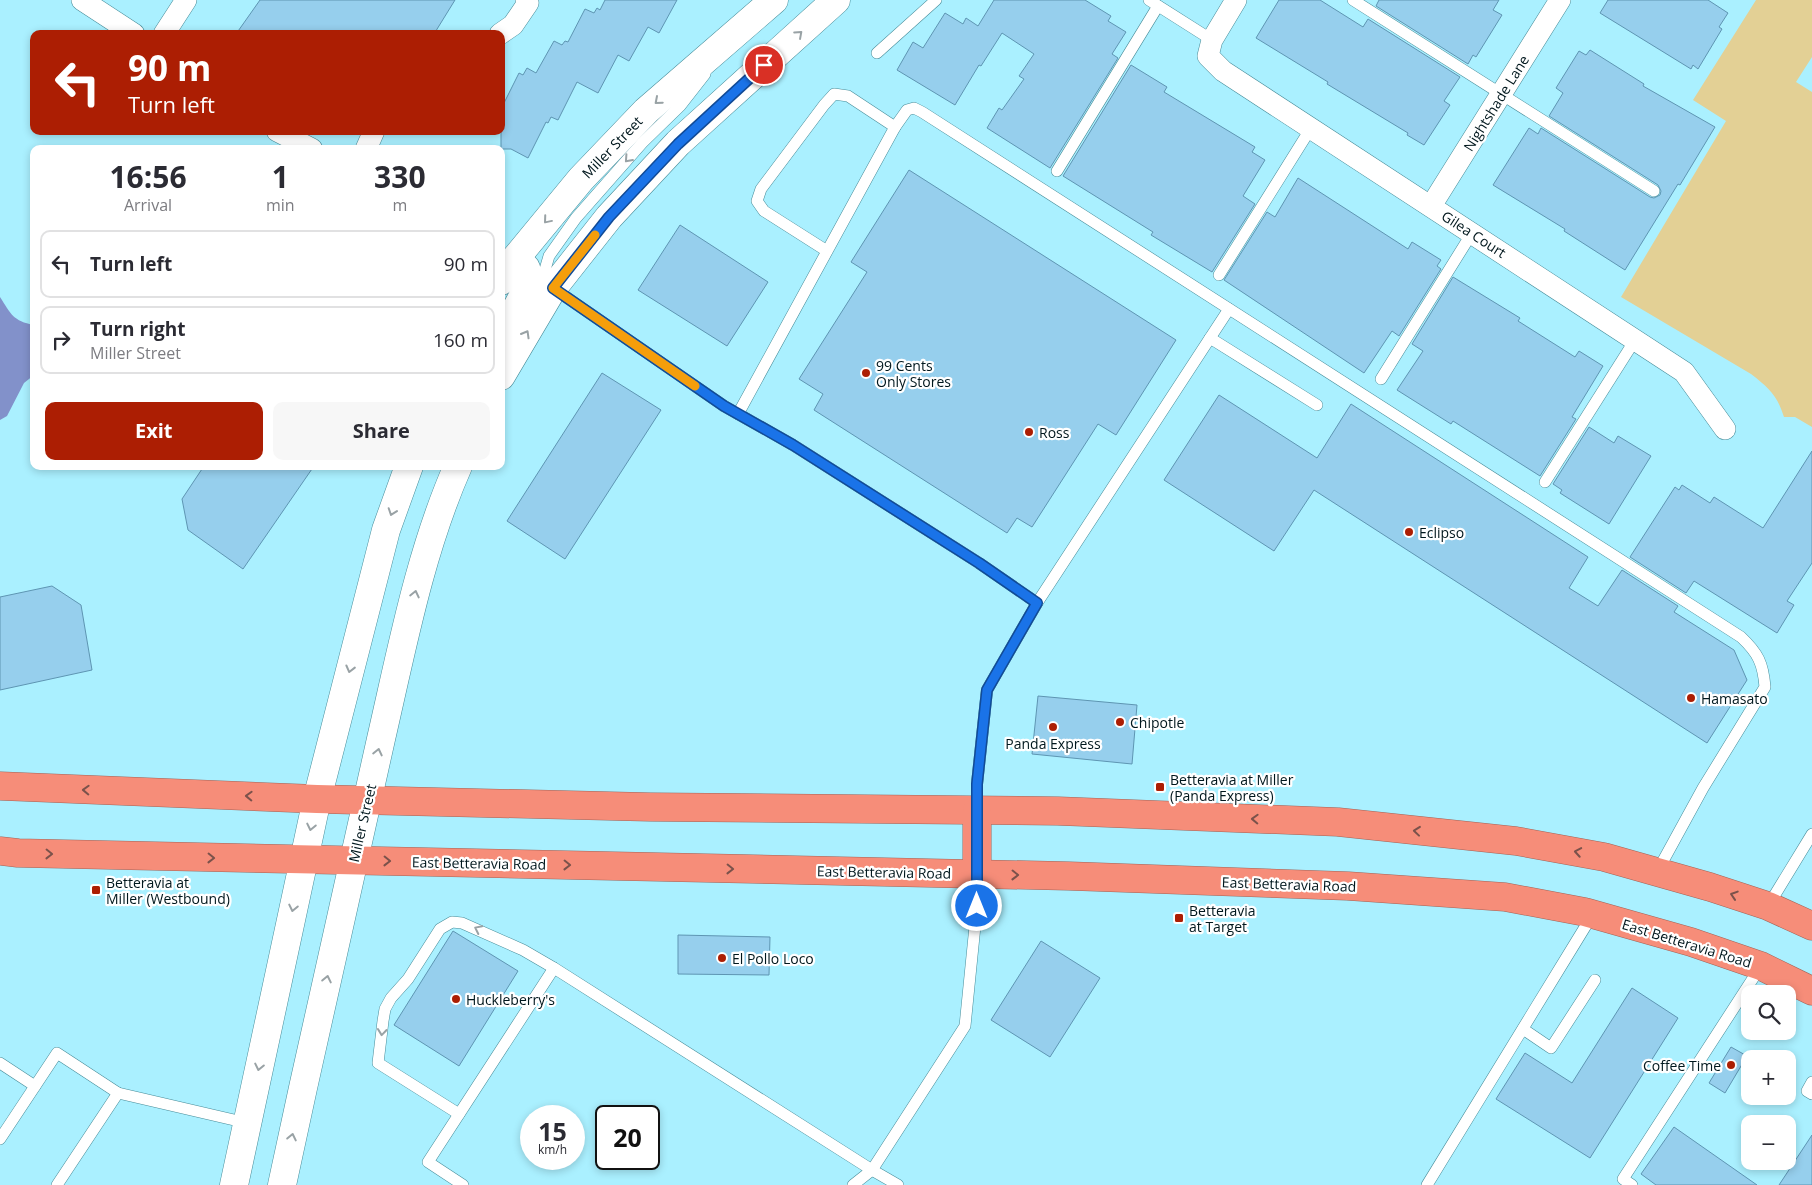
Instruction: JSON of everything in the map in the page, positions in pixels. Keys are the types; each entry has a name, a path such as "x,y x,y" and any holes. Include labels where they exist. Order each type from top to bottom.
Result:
{"highway":[{"path":"0,786 317,799 650,807 1058,811 1338,822 1516,841 1604,857 1768,906 1812,926"},
{"path":"977,811 977,874"},
{"name":"East Betteravia Road","path":"0,851 304,860 977,874 1358,887 1505,897 1593,914 1691,942 1761,966 1812,990"}],"street":[{"path":"82,0 128,30"},
{"path":"167,30 186,0"},
{"name":"Miller Street","path":"506,263 581,179 646,111 774,0"},
{"path":"505,369 553,288 609,217 678,144 836,0"},
{"path":"1210,48 1236,0"},
{"name":"Nightshade Lane","path":"1431,206 1560,0"},
{"path":"505,31 513,25 527,2"},
{"name":"Gilea Court","path":"1210,48 1223,71 1684,372 1725,428"},
{"path":"285,135 304,145"},
{"path":"505,330 530,283 526,268 506,263"},
{"path":"234,1185 317,799 386,530 407,470"},
{"name":"Miller Street","path":"282,1185 417,584 453,472"}],"lane":[{"path":"877,53 936,0"},
{"path":"1353,0 1654,191"},
{"path":"1057,171 1153,3 1210,48"},
{"name":"Miller Street","path":"553,288 546,280 544,273 549,256 576,218 642,143 680,106 740,30"},
{"path":"827,251 764,211 757,201 762,189 834,94 848,96 895,128"},
{"path":"738,414 895,128 907,110 914,108 1741,637 1755,650 1763,668 1765,687 1703,788 1658,872"},
{"path":"1219,275 1311,128"},
{"path":"1381,379 1472,233"},
{"path":"553,288 724,406 793,445 979,563 1037,603"},
{"path":"977,811 977,784 987,690 1037,603 1229,308"},
{"path":"1210,338 1317,406"},
{"path":"1545,482 1634,340"},
{"path":"1768,906 1812,834"},
{"path":"853,1185 872,1170 965,1026 977,906 977,874"},
{"path":"1426,1185 1593,914"},
{"path":"459,1114 378,1063 385,1009 391,998 408,979 433,936 446,924 452,922 462,923 523,950 554,968 898,1185"},
{"path":"1632,1185 1623,1179 1761,966"},
{"path":"463,1185 428,1162 554,968"},
{"path":"1522,1029 1551,1048 1595,980"},
{"path":"0,1139 57,1053 118,1092 247,1123"},
{"path":"0,1063 35,1086"},
{"path":"1812,1082 1807,1090 1812,1094"},
{"path":"57,1185 118,1092"}],"shaded area":[{"path":"1756,0 1812,0 1812,57 1796,82 1812,92 1812,427 1795,417 1784,417 1772,392 1751,374 1621,297 1726,121 1693,100"}],"water":[{"path":"0,297 13,316 30,324 30,378 24,383 7,416 0,420"}],"building":[{"path":"260,0 455,0 436,30 239,30"},
{"path":"605,0 677,0 659,33 648,27 629,61 618,55 598,93 577,82 558,120 551,117 548,123 546,122 528,158 511,149 505,149 505,145 501,145 501,135 505,135 505,101 519,73 523,75 527,68 536,73 554,41 562,45 565,41 568,42 585,9 594,13 597,8 600,10"},
{"path":"994,0 1085,0 1111,16 1108,21 1126,32 1112,54 1118,58 1050,168 987,128 999,108 1002,110 1024,79 1019,76 1034,54 1002,33 981,66 979,65 955,105 897,70 913,42 923,48 945,13 963,24 966,18 978,26"},
{"path":"1279,0 1320,0 1363,27 1368,19 1460,77 1444,101 1450,105 1424,145 1407,135 1408,133 1327,84 1328,82 1256,38"},
{"path":"1379,0 1499,0 1493,10 1502,15 1476,57 1473,55 1468,64 1376,6"},
{"path":"1608,0 1708,0 1728,13 1719,27 1722,29 1698,69 1693,65 1691,69 1600,13"},
{"path":"1590,50 1644,84 1643,86 1715,127 1625,270 1564,231 1565,229 1493,185 1529,128 1538,134 1541,128 1650,197 1654,198 1660,195 1661,191 1658,185 1549,116 1563,93 1556,88 1579,51 1586,55"},
{"path":"1131,65 1167,87 1164,92 1255,147 1252,152 1265,160 1243,196 1255,204 1212,272 1151,235 1153,232 1063,176"},
{"path":"909,170 1176,340 1116,435 1098,424 1032,527 1017,518 1007,533 814,410 823,394 799,379 867,272 851,262"},
{"path":"1298,178 1408,249 1412,242 1441,260 1437,266 1441,269 1399,336 1392,331 1364,373 1224,280 1267,212 1275,217"},
{"path":"680,225 768,282 727,346 638,290"},
{"path":"1453,277 1520,318 1518,321 1575,357 1579,351 1603,366 1572,417 1576,419 1540,476 1453,421 1451,424 1397,390 1423,351 1412,344"},
{"path":"602,373 661,410 565,559 507,521"},
{"path":"1219,395 1317,458 1351,404 1588,557 1569,588 1598,606 1622,570 1678,606 1674,612 1734,650 1747,680 1707,743 1314,490 1274,551 1164,480"},
{"path":"1589,427 1614,443 1618,436 1651,456 1609,524 1560,493 1562,490 1553,484"},
{"path":"1812,451 1812,563 1787,601 1794,605 1777,633 1694,581 1686,593 1630,557 1675,487 1679,490 1682,485 1710,503 1714,497 1763,528"},
{"path":"201,470 311,470 243,569 188,530 182,499"},
{"path":"52,586 81,605 92,670 0,690 0,597"},
{"path":"1038,696 1137,705 1132,764 1032,754"},
{"path":"453,931 518,971 459,1066 394,1025"},
{"path":"678,935 770,937 769,975 678,974"},
{"path":"1041,941 1100,978 1050,1057 991,1020"},
{"path":"1632,988 1678,1018 1590,1158 1496,1099 1525,1053 1572,1083"},
{"path":"1731,1047 1741,1053 1741,1066 1725,1093 1709,1083"},
{"path":"1674,1127 1757,1185 1656,1185 1641,1174"},
{"path":"1812,1135 1812,1185 1779,1185 1789,1170 1796,1170 1796,1159"}],"slow traffic":[{"path":"595,235 553,288 695,386"}],"place":[{"name":"99 Cents Only Stores","path":"866,373"},
{"name":"Ross","path":"1029,432"},
{"name":"Eclipso","path":"1409,532"},
{"name":"Hamasato","path":"1691,698"},
{"name":"Chipotle","path":"1120,722"},
{"name":"Panda Express","path":"1053,727"},
{"name":"Betteravia at Miller (Panda Express)","path":"1160,787"},
{"name":"Betteravia at Miller (Westbound)","path":"96,890"},
{"name":"Betteravia at Target","path":"1179,918"},
{"name":"El Pollo Loco","path":"722,958"},
{"name":"Huckleberry's","path":"456,999"},
{"name":"Coffee Time","path":"1731,1065"}],"route":[{"path":"764,65 678,144 609,217 553,288 724,406 793,445 979,563 1037,603 987,690 977,784 977,906"}]}
